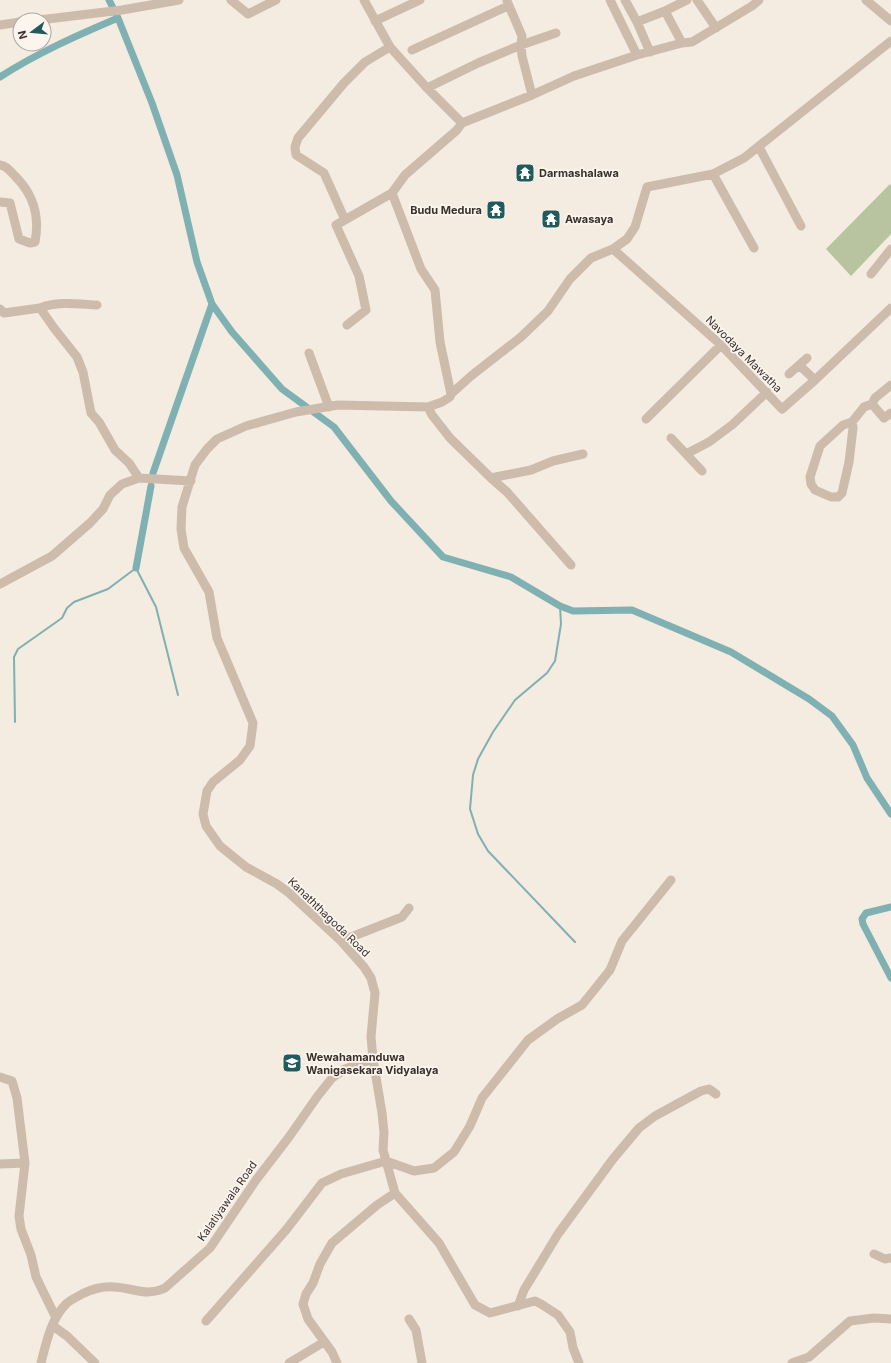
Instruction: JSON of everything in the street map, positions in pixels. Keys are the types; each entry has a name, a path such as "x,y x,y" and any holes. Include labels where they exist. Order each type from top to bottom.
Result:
{"street":[{"path":"52,18 122,10 179,0"},
{"path":"231,0 248,14 276,0"},
{"path":"364,0 390,47 427,88 462,123"},
{"path":"375,21 420,0"},
{"path":"625,0 637,22 650,52"},
{"path":"637,22 665,11 687,0"},
{"path":"697,0 716,28"},
{"path":"347,325 366,310 360,276 336,225 392,193 405,175 457,130 462,123 532,95 574,76 637,55 682,43 692,42 752,6 759,0"},
{"path":"867,0 891,21"},
{"path":"613,1 637,55"},
{"path":"412,50 507,3 522,36 522,56 532,95"},
{"path":"665,11 682,43"},
{"path":"0,25 12,23"},
{"path":"427,88 478,63 556,33"},
{"path":"754,248 713,174 744,158 759,147 891,41"},
{"path":"346,220 324,173 296,155 295,147 298,138 344,82 366,62 390,47"},
{"path":"759,147 802,226"},
{"path":"0,165 6,166 23,184 35,206 38,228 35,242 30,243 19,239 10,203 0,202"},
{"name":"Kanaththagoda Road","path":"579,1363 573,1348 570,1332 558,1315 541,1304 535,1301 490,1313 475,1305 439,1243 395,1193 383,1150 384,1133 382,1113 371,1037 375,993 371,978 364,967 341,941 288,892 277,884 246,867 220,846 206,826 203,814 207,791 213,782 240,760 250,746 253,723 217,638 209,592 184,548 181,529 182,507 195,465 207,449 217,439 246,426 296,412 338,405 428,406 442,402 450,397 451,394 471,376 521,337 548,311 570,278 591,258 613,249 627,239 635,227 647,187 713,174"},
{"path":"392,193 421,269 435,290 440,342 451,394"},
{"name":"Navodaya Mawatha","path":"613,249 721,345 782,409 891,308"},
{"path":"872,274 891,249"},
{"path":"0,309 4,313 63,303 97,305"},
{"path":"40,308 77,357 83,372 91,413 99,422 116,450 129,463 139,478"},
{"path":"646,419 721,345"},
{"path":"309,353 329,407"},
{"path":"789,374 807,358"},
{"path":"799,365 815,380"},
{"path":"852,422 853,428 849,462 842,493 838,497 831,497 815,490 811,484 810,477 820,446 843,425 852,422 864,407 872,404 876,398 891,385"},
{"path":"686,454 709,442 732,425 767,392"},
{"path":"872,404 884,418 891,413"},
{"path":"428,406 432,415 450,438 507,492 571,565"},
{"path":"671,438 702,471"},
{"path":"491,478 531,470 553,461 583,454"},
{"path":"0,584 52,556 90,523 103,509 110,495 122,484 139,478 191,481"},
{"path":"206,1321 286,1230 322,1183 341,1174 386,1161 414,1172 434,1168 454,1152 470,1126 482,1098 528,1040 556,1019 582,1005 610,970 622,941 671,880"},
{"path":"341,941 402,917 409,908"},
{"name":"Kalatiyawala Road","path":"41,1363 54,1322 67,1303 87,1291 104,1287 115,1287 146,1293 157,1292 165,1288 210,1248 256,1180 332,1078 345,1069 373,1059"},
{"path":"0,1077 12,1081 18,1098 25,1163 19,1216 20,1229 31,1255 36,1276 54,1322 95,1363"},
{"path":"518,1306 524,1290 558,1234 613,1159 639,1128 655,1116 701,1092 709,1089 716,1094"},
{"path":"0,1164 25,1163"},
{"path":"337,1363 332,1352 308,1319 303,1304 306,1294 313,1283 320,1264 332,1243 378,1204 395,1193"},
{"path":"874,1254 885,1259 891,1258"},
{"path":"792,1363 809,1357 850,1321 874,1318 891,1319"},
{"path":"409,1319 416,1330 422,1363"},
{"path":"290,1363 324,1342"}],"green space":[{"path":"890,184 891,234 851,276 826,249"}],"waterway":[{"path":"109,0 118,18 152,103 177,175 197,262 212,304 232,332 282,389 334,427 391,501 443,557 511,577 560,606 573,611 632,610 731,652 809,699 832,716 853,745 867,778 891,814"},
{"path":"0,77 43,52 118,18"},
{"path":"153,473 212,304"},
{"path":"136,568 151,486"},
{"path":"15,722 14,657 18,649 62,618 67,608 74,602 108,589 136,568 156,607 178,695"},
{"path":"560,606 561,624 555,661 547,673 515,700 493,732 478,759 473,775 470,809 478,834 488,851 575,942"},
{"path":"891,907 866,913 862,919 863,924 891,978"}],"place":[{"name":"Darmashalawa","path":"525,173"},
{"name":"Budu Medura","path":"496,210"},
{"name":"Awasaya","path":"551,219"},
{"name":"Wewahamanduwa Wanigasekara Vidyalaya","path":"292,1063"}]}
